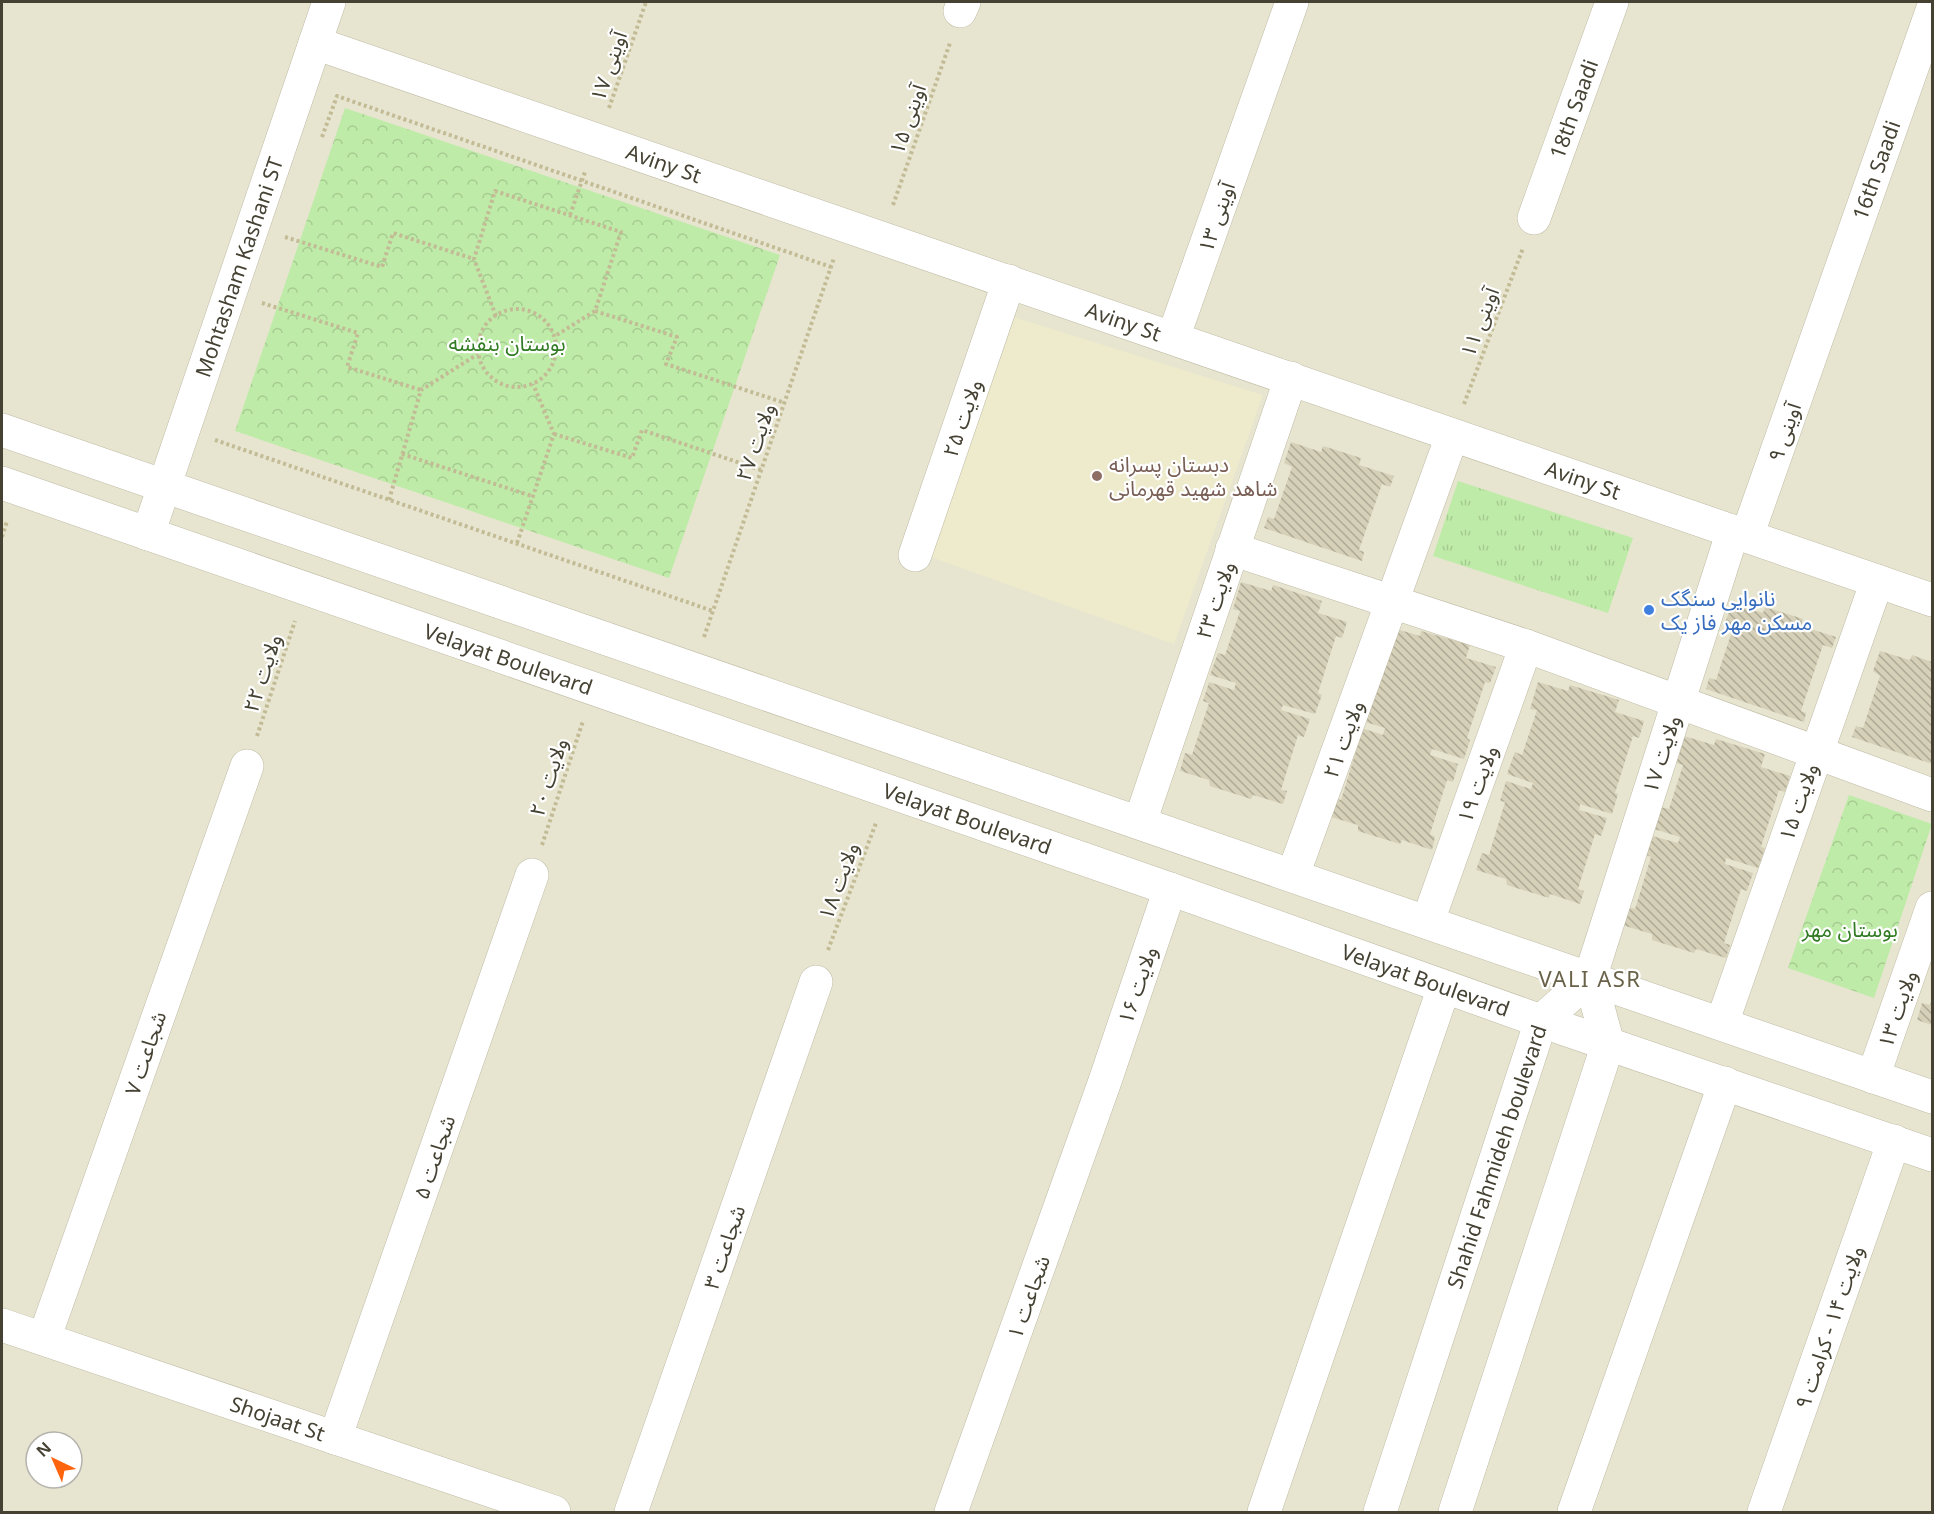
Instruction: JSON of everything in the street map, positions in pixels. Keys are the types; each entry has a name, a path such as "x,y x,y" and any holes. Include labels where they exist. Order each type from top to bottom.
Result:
{"street":[{"name":"Mohtasham Kashani ST","path":"148,534 329,2"},
{"name":"آوینی ۱۳","path":"1173,338 1292,2"},
{"name":"18th Saadi","path":"1534,218 1612,2"},
{"name":"16th Saadi","path":"1820,328 1932,11"},
{"name":"Aviny St","path":"315,43 1932,600"},
{"name":"ولایت ۲۵","path":"915,555 1009,281"},
{"name":"آوینی ۹","path":"1740,533 1820,328"},
{"name":"ولایت ۲۳","path":"1140,822 1291,378"},
{"path":"2,430 1932,1097"},
{"name":"ولایت ۲۱","path":"1293,875 1452,436"},
{"name":"Velayat Boulevard","path":"2,483 1170,889 1541,1021 1932,1155"},
{"name":"ولایت ۱۷","path":"1590,978 1678,702 1740,533"},
{"path":"1232,549 1526,646 1932,795"},
{"name":"ولایت ۱۵","path":"1722,1023 1877,580"},
{"name":"ولایت ۱۹","path":"1428,921 1526,646"},
{"name":"شجاعت ۷","path":"44,1339 247,766"},
{"name":"شجاعت ۵","path":"335,1438 532,875"},
{"name":"ولایت ۱۶","path":"1105,1081 1170,889"},
{"name":"ولایت ۱۳","path":"1874,1077 1932,908"},
{"path":"1455,1512 1608,1044 1590,978"},
{"name":"Shahid Fahmideh boulevard","path":"1380,1512 1541,1021 1590,978"},
{"name":"شجاعت ۳","path":"631,1512 816,982"},
{"path":"1264,1512 1444,987"},
{"name":"شجاعت ۱","path":"951,1512 1105,1081"},
{"path":"1574,1512 1725,1083"},
{"name":"ولایت ۱۴ - کرامت ۹","path":"1764,1512 1894,1141"},
{"name":"Shojaat St","path":"2,1325 554,1512"}],"path":[{"name":"آوینی ۱۷","path":"570,214 646,2"},
{"name":"آوینی ۱۵","path":"882,237 962,6"},
{"path":"321,140 337,96 831,267"},
{"path":"496,316 474,259 495,191 621,232 595,311 555,336"},
{"name":"آوینی ۱۱","path":"1452,436 1534,218"},
{"name":"ولایت ۲۷","path":"693,669 845,225"},
{"path":"281,248 289,226"},
{"path":"285,237 382,267 393,233 474,259"},
{"path":"259,314 266,292"},
{"path":"262,303 358,333 347,367 422,390"},
{"path":"508,310 523,310 536,314 555,336 556,350 553,364 545,376 533,384 519,387 505,385 492,378 483,367 478,354 480,339 486,327 496,316 508,310"},
{"path":"595,311 676,337 666,364 784,403"},
{"path":"389,500 422,390 478,354"},
{"path":"517,543 554,434 533,384"},
{"path":"217,429 213,440 713,611"},
{"path":"554,434 632,458 642,430 761,470"},
{"path":"402,454 532,496"},
{"name":"ولایت ۲۲","path":"247,766 306,589"},
{"name":"ولایت ۲۰","path":"532,875 593,689"},
{"name":"ولایت ۱۸","path":"816,982 888,791"}],"shaded area":[{"path":"2,2 1932,2 1932,1512 2,1512"},
{"name":"دبستان پسرانه شاهد شهید قهرمانی","path":"1014,317 1263,395 1174,644 931,557"}],"green space":[{"name":"بوستان بنفشه","path":"345,108 780,255 669,578 235,431"},
{"path":"1458,481 1633,538 1608,613 1433,556"},
{"name":"بوستان مهر","path":"1849,795 1932,824 1874,998 1788,968"}],"building":[{"path":"1291,442 1321,452 1323,446 1361,458 1359,465 1394,476 1390,487 1382,484 1359,550 1364,552 1362,561 1264,528 1268,517 1274,519 1292,467 1284,463"},
{"path":"1241,582 1271,591 1273,585 1322,601 1318,613 1347,622 1342,638 1336,636 1318,693 1322,695 1315,714 1283,705 1281,710 1310,719 1304,737 1298,735 1281,790 1287,791 1283,804 1253,795 1251,799 1210,786 1209,780 1180,771 1185,753 1192,755 1209,703 1203,701 1209,682 1234,690 1236,683 1210,675 1218,653 1225,655 1240,611 1233,609"},
{"path":"1732,603 1763,613 1765,607 1803,619 1801,626 1836,637 1832,648 1823,645 1801,711 1806,713 1804,722 1706,689 1709,678 1716,680 1733,628 1725,623"},
{"path":"1390,627 1420,636 1421,631 1470,645 1466,658 1496,667 1490,683 1485,682 1467,738 1470,740 1464,759 1432,749 1430,755 1458,764 1453,782 1447,780 1430,834 1435,837 1432,850 1402,840 1400,844 1358,831 1358,825 1328,816 1333,798 1341,800 1357,748 1352,746 1358,727 1383,735 1385,728 1359,720 1366,698 1374,700 1388,656"},
{"path":"1880,651 1910,660 1912,655 1932,662 1932,764 1852,737 1856,726 1863,728 1880,676 1873,671"},
{"path":"1538,682 1568,691 1570,685 1619,700 1615,712 1644,721 1639,738 1633,736 1615,793 1618,794 1612,814 1580,804 1579,810 1607,818 1601,836 1595,834 1578,889 1584,891 1580,904 1550,894 1549,898 1507,885 1506,879 1476,870 1482,853 1489,855 1505,802 1500,801 1506,781 1531,789 1533,783 1507,774 1515,752 1522,755 1537,710 1530,709"},
{"path":"1684,736 1714,745 1716,739 1765,754 1761,767 1790,776 1785,792 1779,790 1761,847 1765,848 1758,868 1726,858 1725,864 1753,873 1747,891 1741,889 1724,943 1730,945 1726,958 1696,949 1694,953 1652,940 1652,934 1622,925 1628,907 1635,909 1651,857 1646,855 1652,836 1678,843 1680,837 1654,829 1660,807 1669,809 1683,765 1676,763"},
{"path":"1932,998 1932,1025 1917,1020 1922,1003 1930,1005"}],"place":[{"name":"دبستان پسرانه شاهد شهید قهرمانی","path":"1097,476"},
{"name":"نانوایی سنگک مسکن مهر فاز یک","path":"1649,610"}],"district":[{"name":"VALI ASR","path":"1590,978"}]}
